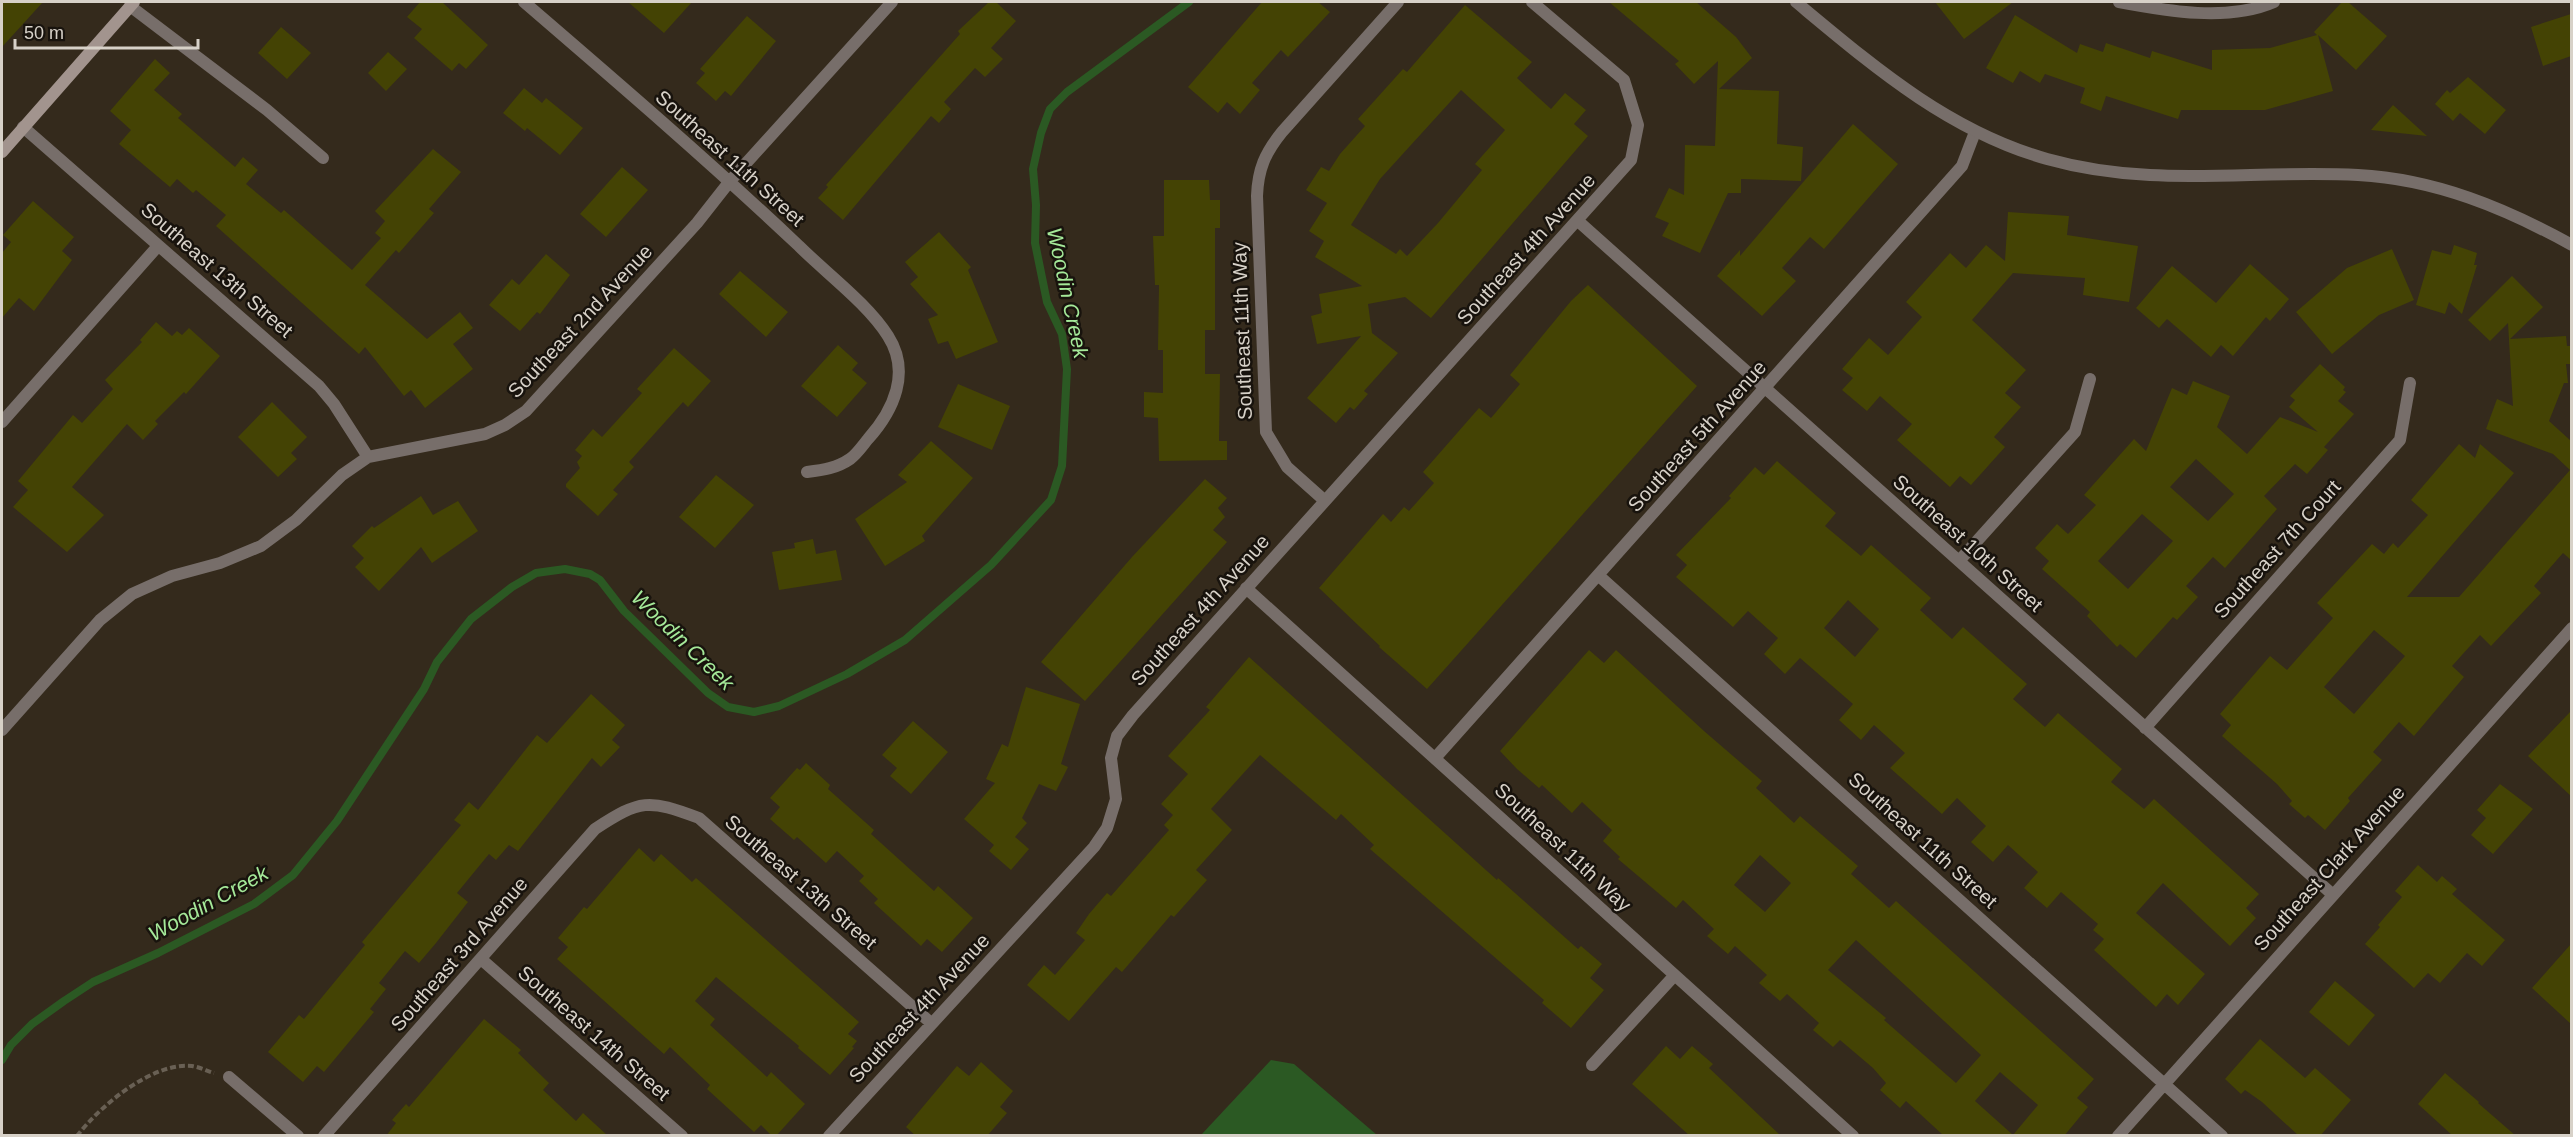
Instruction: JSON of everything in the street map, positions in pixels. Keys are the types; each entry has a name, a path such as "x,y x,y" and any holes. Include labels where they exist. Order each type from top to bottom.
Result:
{"main road":[{"path":"2,152 132,4"}],"street":[{"name":"Southeast 11th Street","path":"524,2 730,182 866,310 888,335 897,355 900,377 885,420 852,458 832,468 807,472"},
{"name":"Southeast 2nd Avenue","path":"2,730 100,621 132,594 172,576 220,563 261,546 296,520 342,475 368,457 485,434 505,425 526,411 697,224 730,182 892,2"},
{"name":"Southeast 11th Way","path":"1324,500 1287,467 1266,432 1258,172 1267,151 1282,132 1398,2"},
{"name":"Southeast 4th Avenue","path":"829,1136 1094,846 1107,828 1116,799 1112,758 1117,736 1133,715 1631,160 1638,125 1624,80 1532,2"},
{"path":"1796,2 1919,99 1975,132 2047,159 2119,174 2185,178 2339,174 2417,183 2501,209 2571,245"},
{"path":"2119,2 2153,8 2212,12 2244,11 2274,2"},
{"path":"132,4 267,110 323,158"},
{"name":"Southeast 13th Street","path":"23,127 319,386 334,404 368,457"},
{"name":"Southeast 5th Avenue","path":"1436,757 1962,166 1975,132"},
{"name":"Southeast 10th Street","path":"1578,221 2332,894"},
{"path":"2,422 158,246"},
{"path":"1959,561 2075,432 2090,379"},
{"name":"Southeast 7th Court","path":"2145,728 2400,440 2410,383"},
{"name":"Southeast 11th Street","path":"1598,575 2222,1136"},
{"name":"Southeast 11th Way","path":"1246,588 1436,757 1674,976 1853,1136"},
{"name":"Southeast Clark Avenue","path":"2118,1136 2571,628"},
{"name":"Southeast 13th Street","path":"630,807 664,805 699,818 931,1023"},
{"name":"Southeast 3rd Avenue","path":"324,1136 595,828 630,807"},
{"name":"Southeast 14th Street","path":"481,959 682,1136"},
{"path":"1592,1065 1674,976"},
{"path":"229,1077 298,1136"}],"path":[{"path":"77,1136 95,1112 151,1074 190,1066 229,1077"}],"shaded area":[{"path":"1271,1060 1294,1064 1377,1135 1201,1135"}],"building":[{"path":"2,2 43,2 2,47"},
{"path":"420,2 442,2 488,45 466,69 459,63 452,71 414,38 422,29 407,17"},
{"path":"628,2 692,2 664,33"},
{"path":"989,2 996,2 1016,21 991,48 1003,59 985,77 975,68 944,102 951,109 939,123 931,116 843,220 818,198 828,187 826,185 960,34 958,31"},
{"path":"1262,2 1318,2 1330,12 1288,57 1281,50 1252,83 1260,90 1240,114 1227,102 1218,113 1188,87"},
{"path":"1609,2 1696,2 1736,37 1752,58 1719,89 1779,91 1777,144 1803,147 1801,181 1741,179 1741,193 1728,193 1700,253 1662,236 1669,223 1655,217 1669,188 1684,195 1685,145 1715,146 1718,61 1694,84 1675,64 1679,61"},
{"path":"1935,2 2013,2 1964,39"},
{"path":"2342,2 2348,2 2387,36 2356,70 2318,35 2333,91 2265,110 2181,110 2178,119 2106,96 2101,111 2080,103 2085,88 2045,74 2040,83 2020,71 2013,83 1986,68 2015,15 2077,53 2080,44 2103,52 2106,43 2150,58 2152,51 2212,70 2212,50 2270,48 2317,35 2314,32"},
{"path":"1465,5 1532,62 1517,78 1551,109 1565,93 1586,110 1574,124 1588,136 1431,318 1405,297 1368,304 1372,333 1398,353 1364,391 1368,394 1354,410 1350,407 1336,423 1307,398 1361,336 1317,344 1311,316 1322,313 1319,294 1362,286 1315,257 1324,241 1309,231 1327,203 1306,190 1321,167 1329,171 1340,154 1365,126 1358,119 1403,69 1407,72","holes":["1461,90 1505,130 1475,164 1482,170 1407,256 1400,249 1396,254 1351,225 1380,179"]},
{"path":"2571,14 2571,56 2543,66 2531,27"},
{"path":"747,16 776,41 731,96 725,91 716,101 696,83 705,73 700,69"},
{"path":"281,27 311,53 287,79 258,53"},
{"path":"388,52 407,69 386,91 368,73"},
{"path":"155,59 170,73 154,90 182,114 178,118 235,167 243,157 258,170 246,184 281,213 284,210 352,270 381,238 375,233 385,221 375,211 433,149 461,172 429,209 434,213 399,253 396,250 365,285 427,339 460,312 473,328 453,344 473,369 425,408 411,390 404,396 365,347 359,354 216,226 226,215 196,190 193,193 177,179 170,187 119,144 131,130 110,111"},
{"path":"2468,77 2506,110 2485,134 2460,113 2453,121 2435,104 2447,90 2450,93"},
{"path":"524,88 542,103 546,98 583,128 560,155 527,128 525,131 503,113"},
{"path":"2393,105 2427,136 2371,130"},
{"path":"1853,124 1898,164 1824,249 1810,237 1782,268 1796,281 1762,316 1717,276 1740,250 1740,256"},
{"path":"622,167 648,190 606,237 580,214"},
{"path":"1164,180 1209,180 1210,200 1220,200 1220,228 1215,228 1215,330 1205,330 1205,374 1220,374 1219,441 1227,441 1227,460 1159,461 1158,418 1144,417 1144,392 1163,393 1163,350 1158,350 1159,285 1155,285 1153,236 1164,236"},
{"path":"33,201 74,237 62,251 72,260 34,311 19,298 2,318 2,253 11,242 3,235"},
{"path":"2008,212 2069,216 2067,235 2138,246 2129,302 2083,295 2085,278 2013,273 1972,320 2026,370 2005,393 2021,407 1994,437 2005,447 1971,485 1960,476 1950,487 1897,440 1912,424 1880,396 1867,411 1842,390 1853,378 1842,369 1869,338 1888,355 1922,317 1906,302 1950,253 1966,268 1986,245 2005,261"},
{"path":"939,232 971,267 968,270 998,342 956,359 948,341 938,344 928,319 938,315 910,284 918,277 905,262"},
{"path":"2454,245 2477,253 2474,265 2477,265 2462,314 2449,302 2445,314 2416,305 2432,250 2451,255"},
{"path":"2392,249 2414,300 2379,315 2332,354 2296,312 2347,268"},
{"path":"546,254 570,275 540,314 537,312 520,331 489,305 512,279 519,285"},
{"path":"2250,264 2289,299 2270,321 2266,317 2233,356 2221,345 2211,357 2167,319 2159,328 2136,308 2172,266 2216,303"},
{"path":"740,271 788,312 766,337 719,294"},
{"path":"2512,276 2543,307 2510,339 2566,336 2567,346 2571,346 2571,364 2566,364 2568,383 2564,383 2549,421 2571,441 2571,560 2563,553 2534,586 2541,593 2491,646 2480,635 2452,666 2464,677 2414,736 2399,722 2373,752 2382,760 2348,798 2350,801 2325,830 2308,815 2305,818 2289,804 2292,801 2277,784 2222,736 2231,725 2220,714 2270,656 2287,670 2333,618 2317,603 2372,544 2384,554 2393,543 2398,548 2428,515 2411,500 2459,444 2475,458 2480,444 2514,473 2407,597 2459,597 2570,470 2553,454 2486,429 2497,399 2513,406 2508,323 2490,341 2468,320","holes":["2374,630 2405,656 2354,714 2324,687"]},
{"path":"1588,285 1697,386 1427,689 1379,647 1319,588 1383,514 1391,522 1404,507 1409,511 1434,483 1423,472 1479,408 1491,418 1520,384 1510,375 1571,301"},
{"path":"156,322 172,336 177,331 182,335 189,328 220,356 186,394 184,392 155,421 158,424 143,440 127,424 72,487 104,515 67,552 13,507 28,490 18,481 73,415 82,423 113,389 105,380 142,342 140,340"},
{"path":"838,345 858,363 852,370 867,383 837,417 801,386"},
{"path":"674,348 711,381 688,407 683,402 629,462 634,467 613,490 618,494 598,516 566,487 580,468 577,462 582,456 575,450 593,429 602,437 642,393 637,389"},
{"path":"2320,364 2345,387 2343,390 2346,392 2338,401 2354,414 2324,447 2328,450 2307,474 2295,464 2264,496 2277,509 2225,568 2213,557 2186,586 2198,597 2177,620 2173,617 2136,658 2120,644 2117,647 2087,616 2090,612 2042,569 2049,561 2035,548 2057,524 2068,534 2096,505 2084,495 2134,439 2146,451 2172,388 2187,395 2193,381 2230,396 2217,427 2247,454 2280,417 2318,432 2289,407 2295,400 2290,396","holes":["2196,459 2234,494 2208,521 2170,487","2142,514 2173,541 2128,589 2098,561"]},
{"path":"958,384 1010,406 992,450 938,427"},
{"path":"272,402 307,437 291,453 297,459 278,477 238,437"},
{"path":"931,441 973,478 922,536 925,541 885,566 855,519 907,482 898,475"},
{"path":"1777,461 1836,513 1825,526 1861,556 1871,545 1931,598 1920,610 1952,639 1963,627 2027,684 2013,699 2045,727 2058,713 2122,769 2111,782 2144,809 2154,799 2259,894 2246,908 2256,918 2230,946 2163,883 2136,913 2205,974 2178,1005 2167,994 2156,1007 2094,950 2104,939 2093,930 2098,924 2061,892 2047,908 2024,888 2038,872 2008,845 1993,862 1971,842 1986,826 1957,798 1942,814 1890,768 1905,753 1874,725 1861,740 1839,720 1853,704 1800,658 1785,674 1764,654 1778,638 1748,611 1733,627 1676,577 1687,565 1676,555 1731,498 1729,496 1755,467 1764,475","holes":["1848,600 1879,629 1855,657 1824,628"]},
{"path":"716,475 754,505 715,548 679,517"},
{"path":"1205,479 1227,498 1218,508 1225,517 1213,530 1227,542 1085,701 1041,662 1132,557"},
{"path":"421,496 433,515 458,501 478,531 432,563 421,547 379,591 355,567 364,558 352,546 372,526 374,528"},
{"path":"813,539 816,554 836,550 842,580 779,590 772,552 795,548 794,543"},
{"path":"1589,650 1604,663 1616,650 1762,781 1756,788 1794,823 1800,816 1858,866 1851,874 1889,908 1896,901 2094,1079 2077,1098 2088,1107 2064,1136 1944,1136 1906,1101 1900,1108 1880,1090 1886,1083 1873,1068 1840,1040 1833,1047 1813,1030 1819,1023 1787,994 1780,1001 1759,983 1767,975 1735,946 1728,954 1707,936 1714,929 1683,900 1676,908 1618,859 1620,857 1603,841 1612,830 1582,802 1572,813 1542,785 1539,788 1500,751","holes":["1760,855 1791,883 1765,912 1734,885","1856,940 1981,1055 1956,1083 1884,1020 1886,1018 1828,970","2000,1072 2038,1105 2013,1135 1975,1101"]},
{"path":"1249,657 1497,880 1498,878 1578,949 1581,946 1602,964 1590,978 1604,990 1571,1028 1542,1003 1544,1000 1370,849 1374,845 1341,814 1336,820 1260,755 1211,809 1232,830 1196,870 1207,880 1174,917 1171,915 1122,972 1116,967 1069,1021 1027,985 1044,965 1055,975 1085,940 1076,933 1089,914 1107,893 1111,896 1169,830 1164,825 1173,815 1161,804 1188,774 1168,756 1210,710 1206,707"},
{"path":"1026,687 1080,704 1061,764 1068,767 1056,791 1039,784 1022,818 1027,823 1015,837 1029,849 1011,870 989,851 994,845 964,819 995,783 986,779 1002,744 1008,747"},
{"path":"591,694 625,725 612,740 620,747 601,767 592,758 518,851 509,845 496,860 489,854 457,893 468,902 436,943 419,963 405,951 379,983 386,989 370,1009 374,1012 324,1072 317,1066 303,1082 268,1052 299,1015 304,1019 365,945 362,942 461,825 454,820 469,802 478,810 537,735 547,743"},
{"path":"2571,711 2571,796 2528,756"},
{"path":"913,721 948,752 911,794 890,776 897,768 882,755"},
{"path":"806,763 830,785 828,789 874,830 871,834 934,891 938,886 973,918 942,952 927,939 921,946 874,903 878,899 859,881 864,876 837,851 826,863 797,837 794,840 770,819 780,807 770,798 797,768 800,770"},
{"path":"2500,784 2533,809 2493,854 2471,835 2486,818 2477,810"},
{"path":"639,848 654,862 661,854 692,882 696,878 859,1022 848,1034 857,1041 852,1047 854,1048 830,1075 716,977 695,1001 715,1019 710,1025 767,1077 771,1072 805,1104 776,1136 772,1136 761,1125 754,1132 707,1089 710,1085 670,1047 664,1054 557,959 568,947 558,938 584,907 587,909"},
{"path":"2418,865 2437,882 2442,876 2457,889 2452,894 2505,940 2482,966 2467,953 2440,983 2428,973 2414,988 2365,944 2402,897 2395,891"},
{"path":"2571,944 2571,1024 2532,988"},
{"path":"2335,981 2375,1015 2349,1046 2309,1012"},
{"path":"484,1019 521,1050 518,1053 549,1083 543,1090 576,1121 583,1113 608,1136 386,1136 396,1123 392,1120 406,1104 409,1107"},
{"path":"2260,1039 2305,1078 2315,1068 2351,1100 2320,1136 2299,1136 2262,1102 2245,1090 2241,1094 2225,1079"},
{"path":"1666,1046 1680,1059 1692,1046 1713,1064 1709,1068 1781,1136 1690,1136 1632,1084"},
{"path":"981,1062 1013,1091 1000,1107 1007,1113 987,1136 916,1136 906,1127 957,1066 969,1076"},
{"path":"2445,1073 2516,1136 2453,1136 2418,1104"}],"waterway":[{"name":"Woodin Creek","path":"2,1060 11,1045 32,1024 93,982 158,953 254,904 293,875 337,821 424,689 437,662 471,619 512,587 536,573 565,569 590,574 600,580 624,611 708,693 728,707 754,712 779,706 847,674 905,640 991,565 1051,500 1062,466 1067,369 1062,334 1047,302 1035,243 1036,205 1033,169 1041,133 1050,109 1067,92 1189,2"}]}
